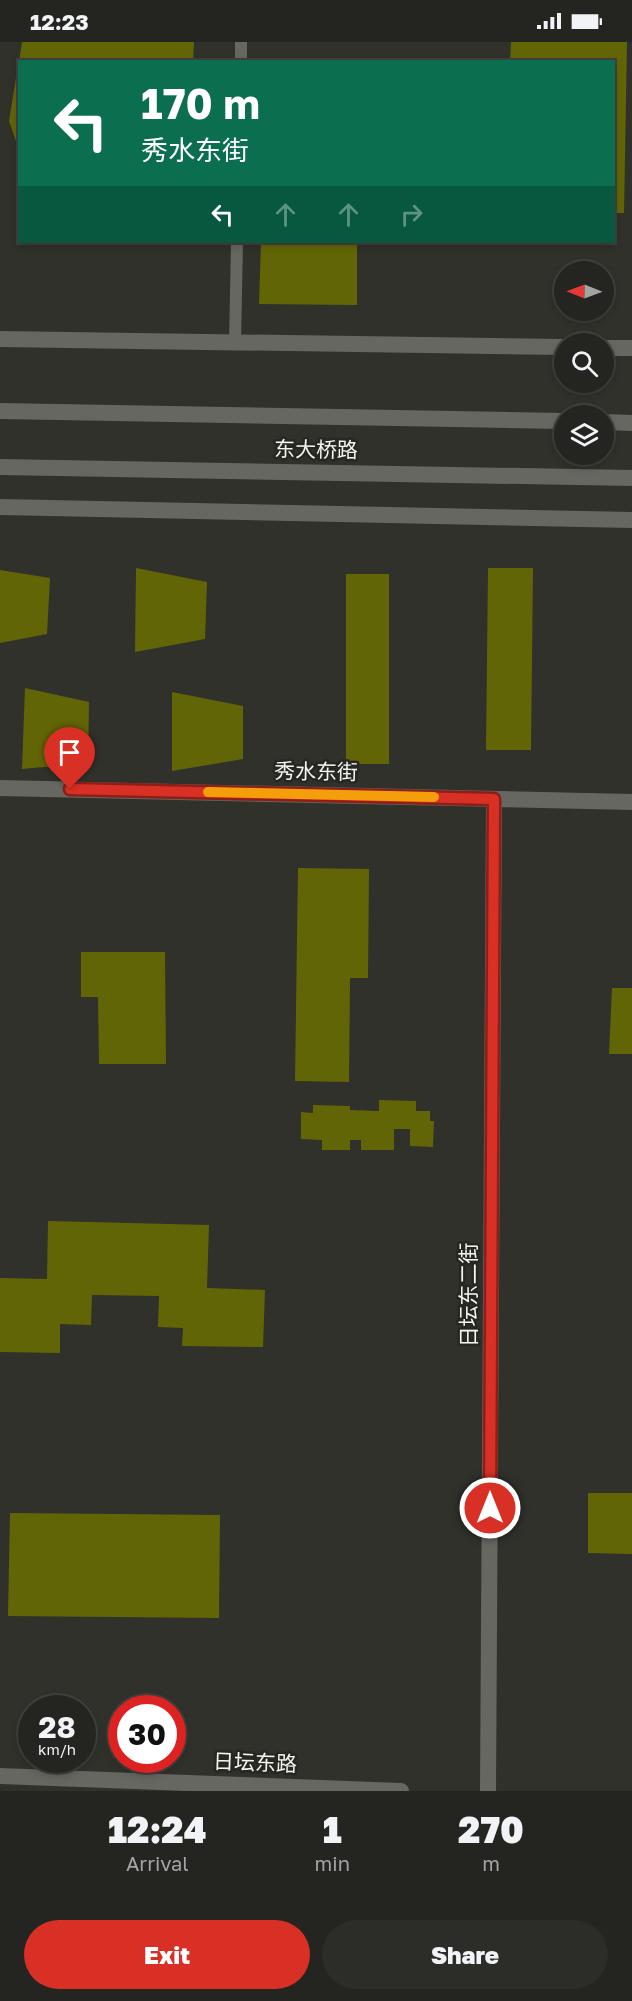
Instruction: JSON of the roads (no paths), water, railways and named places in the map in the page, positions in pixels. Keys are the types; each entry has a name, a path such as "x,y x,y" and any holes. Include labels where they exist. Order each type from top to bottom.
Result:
{"street":[{"path":"0,339 554,348"},
{"path":"614,348 632,348"},
{"name":"东大桥路","path":"0,411 554,422"},
{"path":"614,422 632,423"},
{"name":"东大桥路","path":"0,467 632,478"},
{"path":"0,507 632,520"},
{"name":"秀水东街","path":"0,788 632,802"},
{"name":"日坛东二街","path":"488,1791 494,799"},
{"name":"日坛东路","path":"0,1776 401,1791"}],"lane":[{"path":"241,60 242,42"},
{"path":"235,344 237,243"}]}
